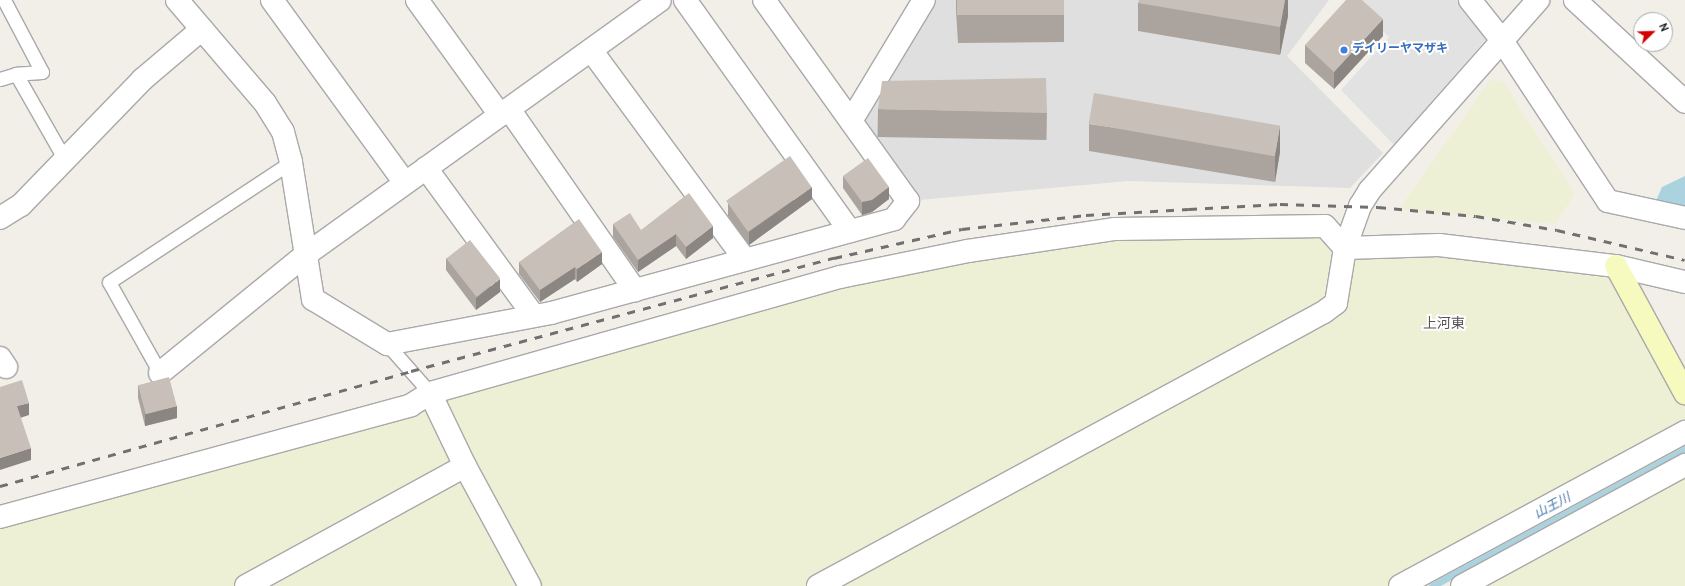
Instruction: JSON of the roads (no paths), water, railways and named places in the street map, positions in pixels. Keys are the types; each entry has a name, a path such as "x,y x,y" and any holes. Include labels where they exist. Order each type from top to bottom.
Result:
{"street":[{"path":"177,0 265,103 283,132 291,162 304,256 313,299 387,344 534,316 636,290 894,219 908,202 764,0"},
{"path":"272,0 405,183"},
{"path":"160,372 304,256 660,0"},
{"path":"685,0 850,231"},
{"path":"851,121 924,0"},
{"path":"1470,0 1501,39 1608,201 1685,218"},
{"path":"818,586 1324,312 1336,303 1345,248 1360,206 1370,190 1501,39 1538,0"},
{"path":"1576,0 1685,102"},
{"path":"419,1 504,112 636,290"},
{"path":"0,218 21,205 143,79 202,29"},
{"path":"591,50 745,260"},
{"path":"426,168 534,316"},
{"path":"0,517 411,405 430,393 840,277 968,251 1115,229 1325,226 1345,248 1439,245 1616,266 1685,282"},
{"path":"1616,266 1685,393"},
{"path":"430,393 465,466 530,586"},
{"path":"1400,586 1685,432"},
{"path":"1462,586 1685,464"},
{"path":"246,586 465,466"}],"lane":[{"path":"0,79 16,74 42,72 4,0"},
{"path":"16,74 65,160"},
{"path":"160,372 109,282 291,162"},
{"path":"387,344 430,393"}],"water":[{"path":"1685,176 1685,207 1656,201 1662,187"}],"waterway":[{"name":"山王川","path":"1432,586 1685,449"}],"railway":[{"path":"0,486 411,371 834,258 962,229 1086,215 1280,204 1378,207 1476,216 1557,230 1685,260"}],"place":[{"name":"デイリーヤマザキ","path":"1344,50"}],"district":[{"name":"上河東","path":"1444,325"}]}
